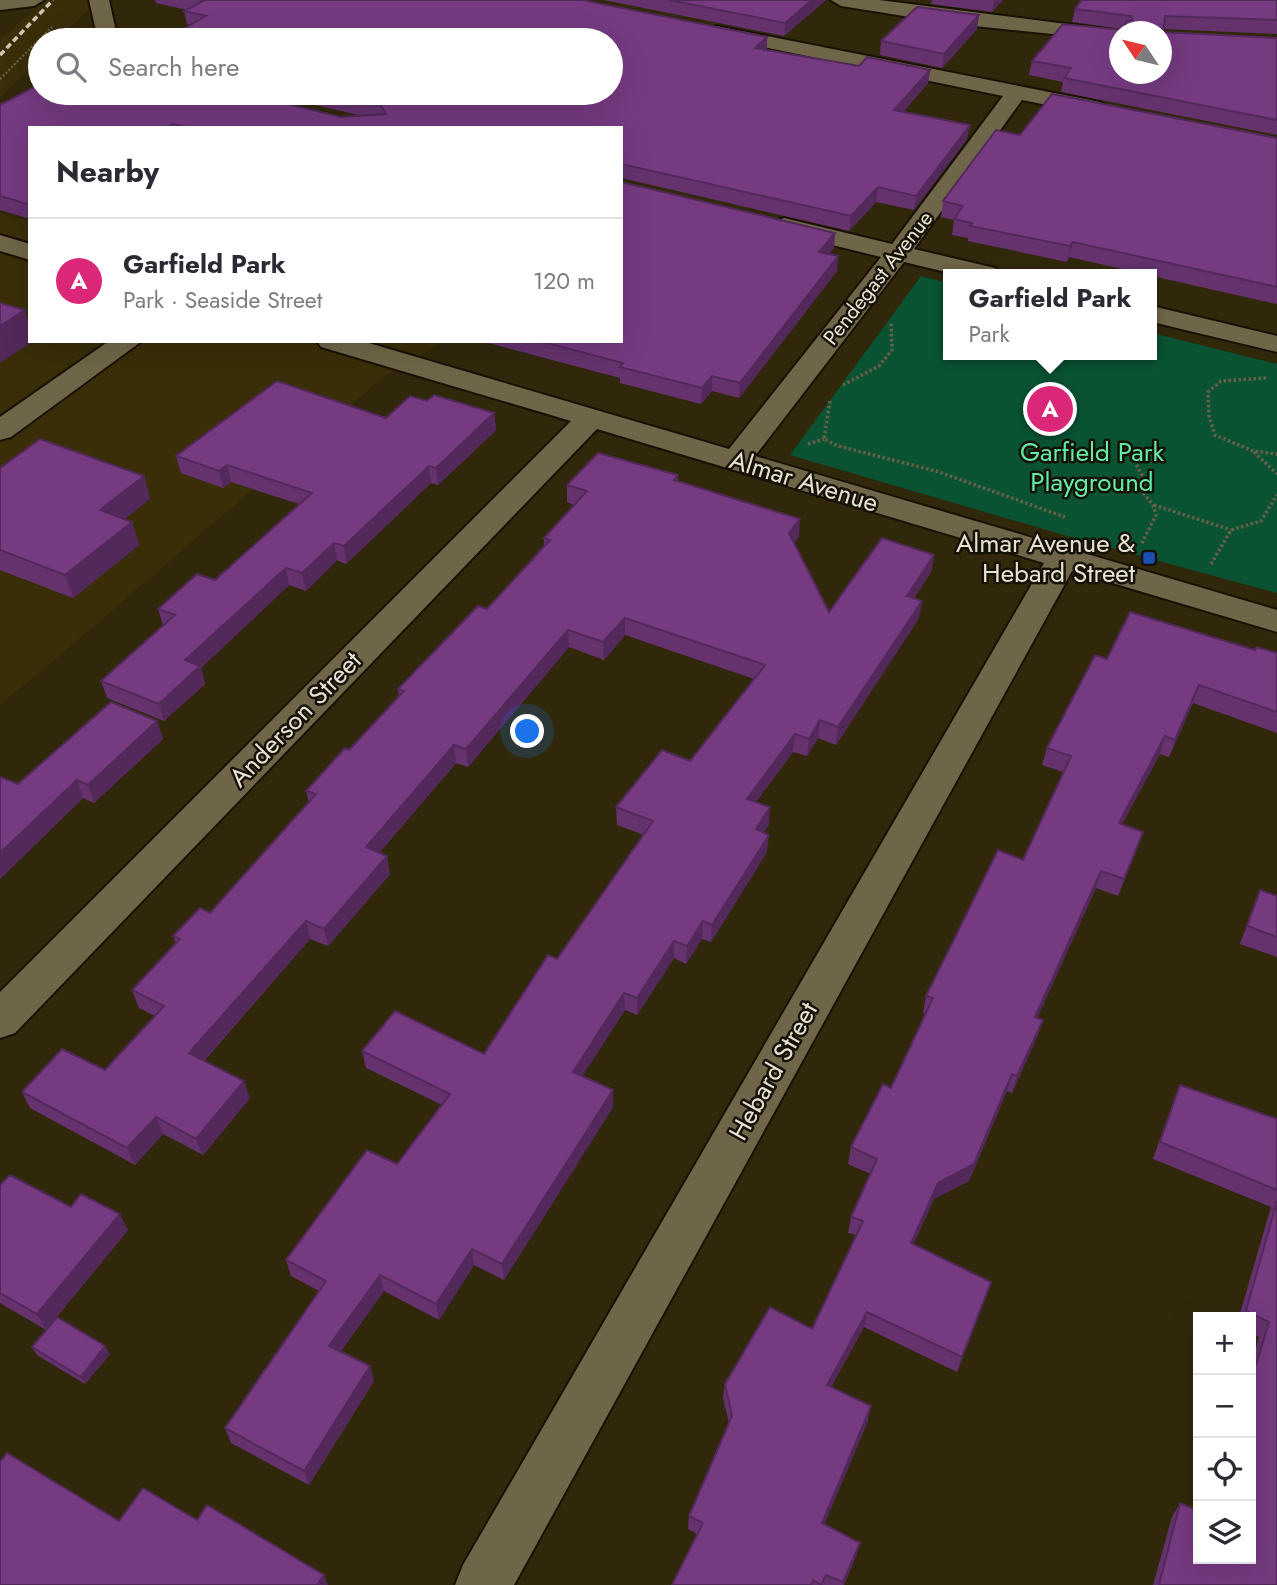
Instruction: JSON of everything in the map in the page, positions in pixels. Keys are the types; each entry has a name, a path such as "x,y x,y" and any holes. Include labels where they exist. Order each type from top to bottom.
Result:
{"street":[{"path":"0,4 34,0"},
{"path":"99,0 105,28"},
{"path":"841,0 876,3 954,18 1109,34"},
{"path":"823,54 876,3"},
{"path":"692,27 1126,114"},
{"name":"Pendegast Avenue","path":"735,461 898,253 1017,92"},
{"path":"766,222 965,269"},
{"path":"0,243 28,251"},
{"path":"1157,315 1277,344"},
{"path":"0,431 125,343"},
{"name":"Almar Avenue","path":"338,343 735,461 1070,540 1277,621"},
{"name":"Anderson Street","path":"0,1020 591,418"},
{"name":"Hebard Street","path":"483,1585 1070,540"}],"path":[{"path":"52,28 58,22"},
{"path":"0,79 28,51"},
{"path":"898,253 905,300 890,324 892,350 879,366 832,391 824,439 838,446 936,471 1070,540"},
{"path":"1277,379 1232,377 1217,382 1208,391 1205,408 1215,435 1253,452 1277,474"},
{"path":"1129,442 1128,449 1143,477 1143,493 1153,505 1156,515 1138,554"},
{"path":"1253,452 1277,454"},
{"path":"1153,505 1231,530 1258,524 1268,516 1277,495"},
{"path":"1205,573 1231,530"},
{"path":"1128,540 1141,545"}],"shaded area":[{"path":"46,0 98,0 69,28 28,28 28,69 0,97 0,39"},
{"path":"0,213 28,221 28,343 442,343 386,375 0,704"}],"green space":[{"name":"Garfield Park Playground","path":"921,276 943,282 943,360 1157,360 1157,334 1277,364 1277,593 1074,538 790,455"}],"building":[{"path":"199,0 582,0 767,37 755,48 859,66 867,57 930,70 894,110 970,125 916,196 878,187 851,216 623,164 623,126 28,126 28,204 0,196 0,105 28,90 28,105 292,105 341,117 386,114 381,106 376,105 623,105 623,28 185,28 206,16 184,11 203,1"},
{"path":"669,0 812,0 785,23"},
{"path":"1082,0 1277,0 1277,20 1165,16 1164,21 1126,21 1133,20 1131,16 1075,9"},
{"path":"917,7 979,15 944,54 881,41"},
{"path":"1063,24 1109,29 1109,84 1172,84 1172,32 1277,38 1277,120 1064,78 1071,68 1032,61"},
{"path":"1052,94 1277,138 1277,287 1073,242 1070,246 970,226 972,223 954,219 963,206 943,201 996,130 1020,135"},
{"path":"623,182 835,233 819,252 838,256 740,383 712,376 702,388 620,367 623,363 547,343 623,343"},
{"path":"0,303 25,310 0,326"},
{"path":"277,381 386,418 410,396 427,401 434,395 494,413 436,468 429,466 344,546 334,543 302,573 286,568 185,660 200,666 159,704 101,681 175,615 158,609 197,574 215,580 312,493 227,465 219,471 176,456"},
{"path":"40,439 144,476 100,510 132,522 65,575 0,550 0,468"},
{"path":"598,453 678,475 674,480 800,519 789,533 829,612 882,538 934,555 907,596 922,601 838,727 820,720 809,739 795,734 747,799 770,807 756,829 769,835 712,925 703,921 687,946 674,941 637,998 624,993 573,1072 613,1090 502,1264 472,1249 436,1304 380,1275 329,1346 370,1366 304,1471 225,1428 326,1281 286,1260 367,1150 397,1164 450,1094 362,1051 395,1011 484,1054 548,955 557,959 653,821 616,807 662,750 690,761 765,665 625,618 603,642 568,630 466,749 454,745 366,847 387,856 324,929 306,921 189,1053 244,1081 196,1139 156,1117 127,1148 22,1092 62,1049 105,1070 164,1006 132,990 180,939 173,936 200,908 210,913 316,794 306,791 345,748 349,750 404,691 398,689 478,606 487,609 550,540 544,538 587,491 567,485"},
{"path":"1130,612 1255,650 1257,647 1277,653 1277,712 1199,685 1175,740 1165,736 1119,823 1143,832 1124,879 1101,871 1035,1017 1043,1020 1017,1076 1012,1074 974,1164 938,1183 911,1243 991,1282 962,1357 867,1312 827,1385 871,1406 822,1523 860,1543 843,1582 826,1575 821,1585 813,1580 811,1585 672,1585 703,1523 689,1516 732,1416 725,1384 770,1307 812,1329 863,1221 851,1217 877,1159 851,1147 883,1084 891,1088 933,998 926,996 998,850 1023,860 1071,756 1047,748 1095,655 1107,659"},
{"path":"111,702 157,721 88,785 77,780 0,853 0,777 18,784"},
{"path":"1260,890 1277,896 1277,937 1247,926"},
{"path":"1180,1085 1277,1119 1277,1190 1160,1142"},
{"path":"10,1175 71,1207 81,1194 120,1214 37,1314 0,1293 0,1185"},
{"path":"1277,1201 1277,1585 1159,1585 1180,1503 1193,1509 1193,1564 1256,1564 1256,1365 1269,1322 1256,1316 1256,1312 1246,1311"},
{"path":"57,1317 105,1346 81,1377 32,1347"},
{"path":"7,1453 119,1521 143,1488 197,1520 207,1505 324,1575 317,1585 0,1585 0,1462"}],"railway":[{"path":"0,55 53,0"}],"place":[{"name":"Garfield Park","path":"1050,409"},
{"name":"Almar Avenue & Hebard Street","path":"1149,558"}]}
